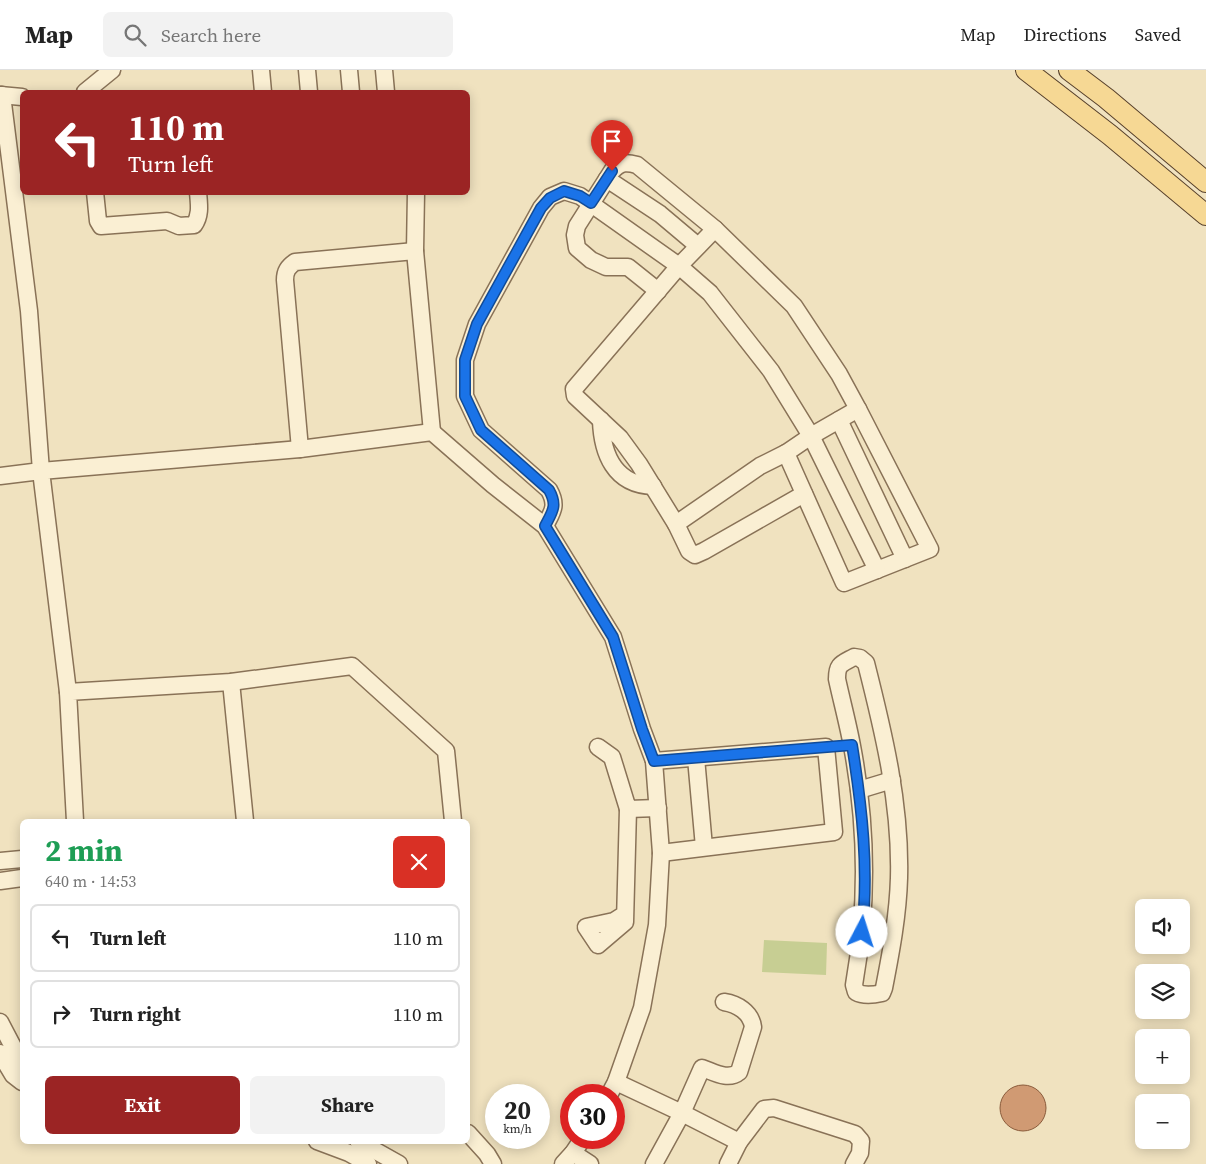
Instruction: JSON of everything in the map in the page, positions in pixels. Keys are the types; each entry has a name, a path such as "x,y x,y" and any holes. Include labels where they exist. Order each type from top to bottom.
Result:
{"main road":[{"path":"1026,70 1110,135 1206,215"},
{"path":"1068,70 1106,98 1206,182"}],"street":[{"path":"87,90 112,70"},
{"path":"261,70 263,90"},
{"path":"307,70 309,90"},
{"path":"349,70 351,90"},
{"path":"384,70 386,90"},
{"path":"20,97 1,95 29,312 41,471 68,692 75,819"},
{"path":"658,290 628,267 606,267 590,260 577,248 575,235 577,226 607,179 619,164 638,165 716,228 794,306 858,409 930,549 844,584 786,453"},
{"path":"607,179 660,214 698,246"},
{"path":"545,526 554,508 554,498 549,490 481,430 465,396 465,360 477,324 541,208 550,198 564,191 580,196 591,203 679,266 716,300 771,371 811,436 878,570"},
{"path":"95,195 98,221 101,226 167,222 186,227 194,226 198,219 198,195"},
{"path":"416,195 415,251 432,432 493,485 545,526 613,637 654,761 661,853 657,925 642,1008 614,1084"},
{"path":"716,228 679,266 574,389 575,396 601,420 602,442 607,457 621,475 636,484 653,486 676,524 689,551 695,555 704,552 804,494"},
{"path":"300,449 285,273 289,266 295,262 415,251"},
{"path":"676,524 760,466 786,453 858,409"},
{"path":"838,420 905,559"},
{"path":"0,476 300,449 432,432"},
{"path":"854,658 860,658 866,664 882,724 892,780 897,826 899,878 896,917 884,988 882,993 876,994 860,994 856,992 854,984 863,917 865,880 863,830 852,745 836,680 836,670 841,664 854,658"},
{"path":"68,692 232,682 352,666 446,751 452,819"},
{"path":"232,682 245,819"},
{"path":"654,761 852,745"},
{"path":"598,747 612,757 628,809 625,922 598,945 586,927 614,921 625,914"},
{"path":"826,747 834,832"},
{"path":"696,758 704,847"},
{"path":"859,790 892,780"},
{"path":"628,809 658,808"},
{"path":"661,853 863,830"},
{"path":"0,861 20,859"},
{"path":"0,881 20,878"},
{"path":"654,1164 682,1113 702,1068 727,1076 734,1076 739,1072 753,1027 752,1019 733,1003 724,1002"},
{"path":"0,1022 20,1060"},
{"path":"0,1053 13,1075 20,1080"},
{"path":"625,1091 653,1099 739,1142"},
{"path":"728,1164 739,1142 764,1109 774,1108 854,1134 861,1141 860,1153 854,1164"},
{"path":"470,1135 487,1154 493,1164"},
{"path":"325,1144 349,1153 368,1164"},
{"path":"363,1144 398,1164"},
{"path":"568,1158 590,1164"}],"green space":[{"path":"764,940 827,943 826,975 762,972"}],"building":[{"path":"1019,1085 1027,1085 1036,1089 1042,1095 1046,1108 1042,1121 1036,1127 1027,1131 1019,1131 1010,1127 1004,1121 1000,1112 1000,1104 1004,1095 1010,1089"}],"route":[{"path":"612,171 591,203 580,196 564,191 550,198 541,208 477,324 465,360 465,396 481,430 549,490 554,498 554,508 545,526 613,637 654,761 852,745 863,830 865,880 862,932"}]}
